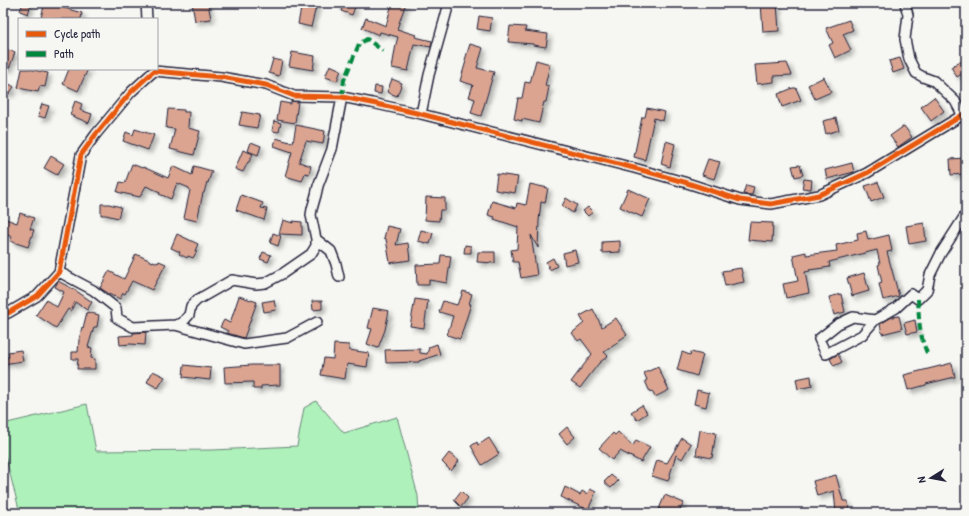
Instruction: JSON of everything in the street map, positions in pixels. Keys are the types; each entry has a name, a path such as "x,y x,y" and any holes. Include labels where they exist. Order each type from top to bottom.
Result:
{"street":[{"path":"146,3 147,18"},
{"path":"421,114 429,75 449,3"},
{"path":"3,315 37,296 59,272 81,155 96,134 131,92 154,70 221,77 266,85 294,96 342,97 421,114 634,168 740,200 771,204 819,195 867,173 964,113 955,101 934,81 916,73 912,66 905,39 908,15 905,3"},
{"path":"59,272 93,290 116,308 117,318 133,327 175,325 182,323 189,315 191,306 196,300 232,280 256,284 265,283 276,278 311,254 316,246 311,215 312,209 318,186 332,149 342,97"},
{"path":"875,320 853,317 838,324 819,339 826,354 862,335 875,320 896,308 911,294 918,299 927,290 930,275 938,259 966,214"},
{"path":"316,239 331,251 339,277"},
{"path":"175,325 244,344 287,338 317,322"}],"green space":[{"path":"316,401 344,433 397,417 418,496 419,513 20,513 3,447 3,424 87,404 96,451 213,450 297,446 304,408"}],"building":[{"path":"23,3 31,4 28,14 20,11"},
{"path":"45,3 50,3 82,13 81,18 41,17"},
{"path":"192,3 208,3 211,19 195,21"},
{"path":"302,3 317,3 311,27 298,24"},
{"path":"344,3 355,7 352,15 341,11"},
{"path":"392,3 406,3 397,29 416,35 415,37 432,41 431,47 414,44 408,71 392,68 398,37 380,32 379,35 362,28 366,18 386,26"},
{"path":"761,3 777,3 779,31 763,32"},
{"path":"479,16 492,18 490,31 477,29"},
{"path":"849,20 853,30 843,34 851,50 835,58 829,45 833,43 826,28"},
{"path":"510,26 526,27 525,31 548,34 546,47 533,44 508,42"},
{"path":"470,44 483,48 477,68 494,72 481,116 471,113 475,99 469,97 473,85 460,81"},
{"path":"3,50 15,52 9,69 3,67"},
{"path":"292,52 315,56 313,70 289,66"},
{"path":"900,58 904,69 893,73 889,61"},
{"path":"273,59 282,61 279,76 269,73"},
{"path":"536,60 550,64 545,86 549,87 539,123 522,119 522,121 514,119 518,98 522,98 525,82 530,83"},
{"path":"960,61 966,71 957,77 951,67"},
{"path":"787,63 792,75 774,76 774,82 757,84 755,65"},
{"path":"330,65 341,70 337,81 325,77"},
{"path":"22,70 33,70 48,73 45,87 40,86 38,92 18,88"},
{"path":"69,70 88,70 78,91 63,84"},
{"path":"824,77 831,92 815,99 808,85"},
{"path":"392,79 402,83 397,96 387,92"},
{"path":"8,83 14,87 9,94 3,91"},
{"path":"375,86 382,87 381,94 374,93"},
{"path":"796,88 801,100 782,107 778,94"},
{"path":"934,97 944,111 931,121 921,107"},
{"path":"75,101 82,104 80,110 92,114 89,123 70,115"},
{"path":"291,101 298,102 295,123 277,120 280,102 291,104"},
{"path":"42,104 49,106 45,118 38,116"},
{"path":"647,108 665,112 663,121 654,118 645,160 634,157 642,117 645,117"},
{"path":"168,109 184,110 184,112 189,112 188,128 200,131 194,155 170,149 175,129 166,128"},
{"path":"242,112 260,115 257,128 239,125"},
{"path":"836,118 839,130 826,134 823,121"},
{"path":"274,121 281,123 279,132 272,131"},
{"path":"296,125 325,131 323,144 306,141 299,162 311,166 309,174 305,173 302,181 285,176 292,152 274,146 276,138 293,143"},
{"path":"904,126 912,137 898,147 890,136"},
{"path":"135,129 154,135 148,150 123,141 126,132 133,135"},
{"path":"666,141 675,144 670,167 661,164"},
{"path":"251,142 261,146 258,155 248,151"},
{"path":"243,150 253,154 243,172 235,169"},
{"path":"51,156 64,164 57,175 44,168"},
{"path":"966,158 966,174 951,175 950,159"},
{"path":"708,159 720,162 714,179 702,175"},
{"path":"852,163 854,172 827,179 825,170"},
{"path":"132,164 168,178 173,166 192,175 194,166 212,171 203,193 197,221 184,218 190,190 189,188 177,183 171,199 146,186 140,197 117,192 120,182 125,183"},
{"path":"800,165 803,175 795,177 792,166"},
{"path":"497,174 518,177 515,193 495,190"},
{"path":"804,179 812,180 811,189 802,188"},
{"path":"878,182 884,197 871,202 865,186"},
{"path":"530,184 548,188 545,203 541,202 538,248 531,235 537,275 521,278 518,262 513,262 511,250 517,249 518,227 494,219 495,217 488,215 492,201 516,208 517,203 526,205"},
{"path":"746,185 754,187 752,195 743,194"},
{"path":"628,189 650,199 642,217 620,207"},
{"path":"241,195 263,203 261,208 267,209 264,220 236,210"},
{"path":"426,197 445,198 445,210 440,210 439,221 425,220"},
{"path":"566,198 577,205 573,213 562,206"},
{"path":"101,204 121,207 118,218 101,215"},
{"path":"588,207 593,212 588,216 583,211"},
{"path":"20,213 34,218 30,229 34,230 28,247 10,241 12,237 3,233 3,218 17,223"},
{"path":"283,220 293,223 293,221 302,222 302,235 279,234"},
{"path":"750,222 773,223 772,242 748,240"},
{"path":"924,223 926,241 909,244 906,226"},
{"path":"387,226 400,229 396,245 408,243 410,260 390,263 386,239 384,238"},
{"path":"421,230 433,233 430,244 418,241"},
{"path":"866,231 868,240 889,235 892,251 887,252 899,296 883,300 879,284 882,283 878,265 880,264 877,250 829,262 830,267 805,272 809,293 786,298 783,284 798,281 793,255 806,252 806,255 837,251 836,245 858,240 857,233"},
{"path":"273,233 281,236 278,246 270,243"},
{"path":"177,234 198,244 195,251 197,251 193,258 188,256 187,258 179,254 180,252 171,248"},
{"path":"620,241 620,252 602,253 602,242"},
{"path":"465,245 471,246 471,253 464,253"},
{"path":"575,250 578,262 565,265 563,253"},
{"path":"263,252 271,255 268,262 260,259"},
{"path":"478,252 495,252 495,263 477,262"},
{"path":"136,254 153,262 158,263 159,261 166,264 152,290 132,281 125,294 123,293 120,299 100,288 109,271 124,279"},
{"path":"441,255 451,256 447,283 429,280 429,285 417,285 416,265 440,264"},
{"path":"553,258 557,266 550,270 546,262"},
{"path":"741,268 744,282 725,286 722,271"},
{"path":"864,273 869,291 852,296 847,278"},
{"path":"58,281 75,290 92,302 87,310 75,302 71,311 68,309 56,328 36,315 46,300 57,307 64,292 55,287"},
{"path":"463,291 472,294 469,304 471,304 460,339 447,335 453,316 439,312 443,301 457,305"},
{"path":"841,294 845,312 834,315 829,297"},
{"path":"239,296 257,302 244,338 227,333 228,331 220,327 224,320 230,323"},
{"path":"415,299 428,301 424,328 410,326"},
{"path":"274,300 276,310 264,312 262,302"},
{"path":"312,301 322,301 322,309 313,310"},
{"path":"373,308 389,311 385,330 378,348 367,344 372,329 368,328"},
{"path":"593,309 602,327 616,318 627,335 604,352 608,356 599,363 580,388 571,382 592,354 581,339 578,341 572,333 584,323 580,316"},
{"path":"87,312 99,315 97,327 94,327 88,347 92,348 91,358 95,359 95,369 77,369 78,359 72,359 72,352 78,352 79,340"},
{"path":"899,316 902,329 882,334 880,324 892,317"},
{"path":"915,320 917,332 907,334 904,323"},
{"path":"146,332 145,345 120,345 119,336"},
{"path":"334,344 349,345 349,350 369,353 367,367 347,364 345,379 321,375 324,358 333,359"},
{"path":"437,344 440,354 419,362 386,363 385,350 420,349 420,353 427,354 429,347"},
{"path":"21,350 23,361 3,364 3,358 9,357 8,352"},
{"path":"682,352 690,355 691,352 703,355 697,376 677,370"},
{"path":"838,354 842,362 834,366 830,359"},
{"path":"952,363 955,377 908,390 904,375"},
{"path":"184,365 211,368 210,380 183,377"},
{"path":"280,365 280,385 261,386 261,389 253,389 253,382 225,383 224,367"},
{"path":"658,367 669,390 655,397 652,391 650,392 645,381 647,380 644,373"},
{"path":"153,371 165,377 158,388 147,382"},
{"path":"811,376 812,386 798,389 796,379"},
{"path":"697,390 709,393 706,407 694,404"},
{"path":"642,405 647,413 637,420 631,412"},
{"path":"567,427 575,437 567,444 559,434"},
{"path":"700,430 716,433 712,458 696,455"},
{"path":"618,432 633,446 636,440 650,447 641,462 620,451 612,460 599,448 613,433 615,435"},
{"path":"489,438 499,454 482,465 471,446 477,442 478,445"},
{"path":"682,438 691,444 682,459 676,455 668,481 652,476 657,460 667,463"},
{"path":"449,453 459,461 451,471 442,462"},
{"path":"611,475 618,481 611,488 604,482"},
{"path":"836,475 843,501 848,501 849,513 836,513 834,491 817,496 813,481"},
{"path":"565,487 580,495 582,491 587,494 590,489 596,492 588,510 561,497"},
{"path":"461,491 468,498 461,507 454,500"},
{"path":"665,495 684,503 678,513 669,513 659,509"}],"marked path":[{"path":"342,97 344,80 359,44 367,39 383,51"},
{"path":"918,299 921,333 927,353"}],"cycle path":[{"path":"3,315 37,296 59,272 81,155 96,134 131,92 154,71 221,77 266,85 294,96 342,97 372,103 634,168 740,200 771,204 819,195 867,173 966,113"}]}
